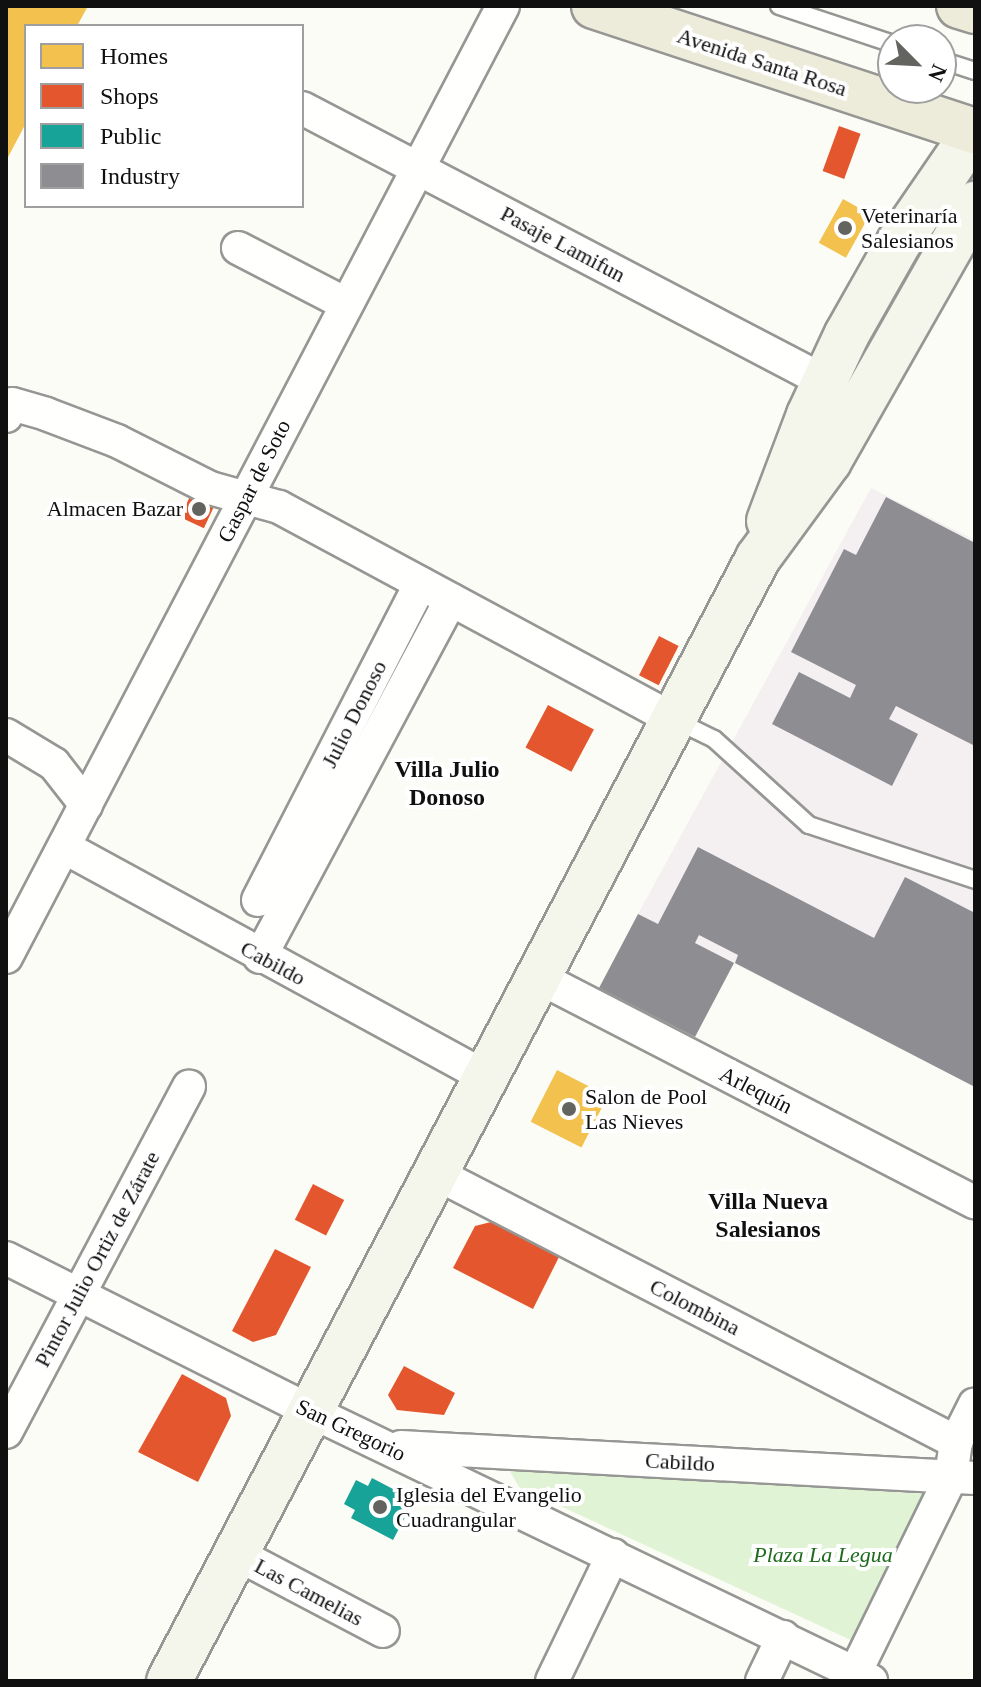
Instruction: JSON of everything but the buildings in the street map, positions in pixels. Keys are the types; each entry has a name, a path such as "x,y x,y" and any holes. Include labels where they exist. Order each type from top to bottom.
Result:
{"main road":[{"name":"Avenida Santa Rosa","path":"594,6 975,131"},
{"path":"959,6 975,11"},
{"path":"169,1681 308,1410 758,558 824,381 899,242 975,131"},
{"path":"758,558 829,461 975,204"}],"street":[{"name":"Gaspar de Soto","path":"6,957 503,6"},
{"name":"Pasaje Lamifun","path":"304,109 824,381"},
{"path":"238,248 346,304"},
{"path":"6,416 12,404 57,417 210,488 247,495 421,583 672,719"},
{"name":"Julio Donoso","path":"260,957 300,852 421,583"},
{"name":"Julio Donoso","path":"258,900 300,852 451,600"},
{"path":"6,735 54,764 86,805"},
{"name":"Cabildo","path":"64,847 260,957 484,1076"},
{"name":"Arlequín","path":"536,976 975,1203"},
{"name":"Pintor Julio Ortiz de Zárate","path":"6,1432 189,1086"},
{"name":"Colombina","path":"433,1172 956,1442"},
{"name":"San Gregorio","path":"6,1258 308,1410 863,1677"},
{"path":"863,1677 963,1478 956,1442 975,1404"},
{"name":"Cabildo","path":"386,1447 963,1478"},
{"name":"Las Camelias","path":"235,1553 383,1631"},
{"path":"552,1681 613,1555"},
{"path":"762,1681 783,1637"}],"lane":[{"path":"779,6 877,39"},
{"path":"672,719 714,739 809,825 975,880"}],"shaded area":[{"path":"871,488 975,540 975,1087 638,914"}],"green space":[{"name":"Plaza La Legua","path":"507,1466 927,1494 855,1642 519,1487"}],"place":[{"name":"Veterinaría Salesianos","path":"845,228"},
{"name":"Almacen Bazar","path":"199,509"},
{"name":"Salon de Pool Las Nieves","path":"569,1109"},
{"name":"Iglesia del Evangelio Cuadrangular","path":"380,1507"}],"district":[{"name":"Villa Julio Donoso","path":"447,784"},
{"name":"Villa Nueva Salesianos","path":"768,1216"}]}
